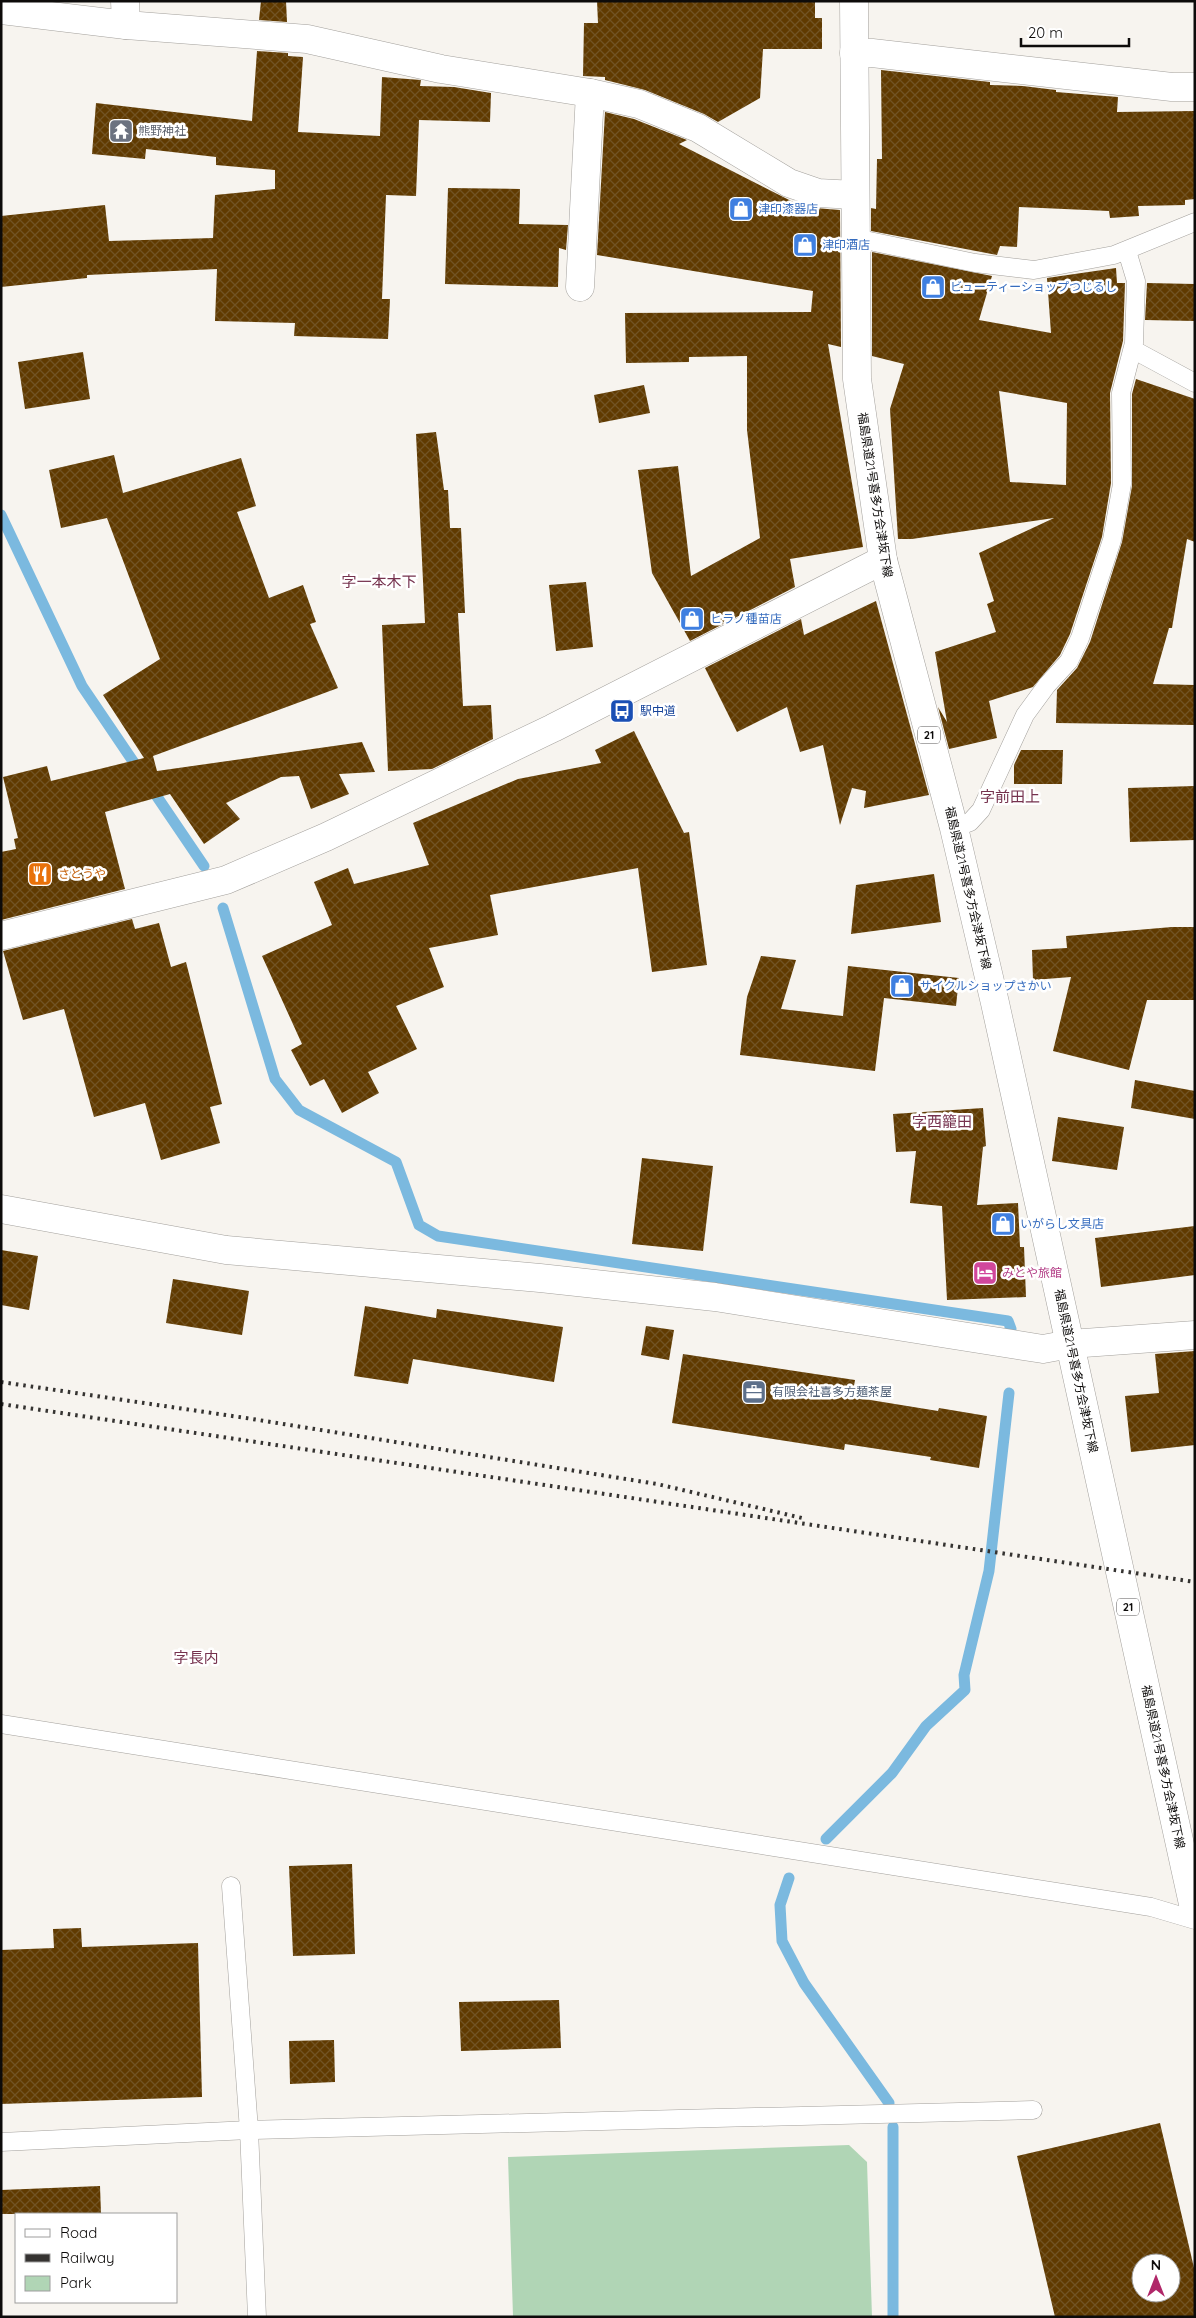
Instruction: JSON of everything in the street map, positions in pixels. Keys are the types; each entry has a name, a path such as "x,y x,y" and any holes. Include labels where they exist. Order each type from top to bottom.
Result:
{"street":[{"name":"福島県道21号喜多方会津坂下線","path":"854,1 854,195 857,379 883,560 954,828 1195,1913"},
{"path":"1,10 125,13 307,39 441,70 590,93 639,104 698,128 789,183 818,193 854,195"},
{"path":"854,54 872,54 1153,85 1195,87"},
{"path":"580,287 590,93"},
{"path":"1,936 226,880 326,837 553,728 883,560"},
{"path":"1,1209 226,1250 549,1279 715,1297 1043,1349 1070,1344 1195,1334"}],"lane":[{"path":"855,238 975,263 1034,270 1127,251 1195,222"},
{"path":"954,828 970,822 981,810 1025,715 1047,685 1069,661 1080,638 1112,540 1122,484 1121,393 1134,350 1136,281 1127,251"},
{"path":"1134,350 1195,383"},
{"path":"1,1724 1141,1906 1195,1920"},
{"path":"231,1886 249,2130 256,2317"},
{"path":"1,2142 249,2130 1032,2110"}],"green space":[{"path":"849,2145 867,2162 872,2317 513,2317 508,2157"}],"building":[{"path":"261,1 286,1 287,22 259,20"},
{"path":"597,1 815,1 815,18 822,18 822,49 763,49 760,98 718,122 704,114 645,90 605,80 605,77 583,76 584,23 598,23"},
{"path":"257,51 288,53 288,56 303,57 298,132 380,136 382,77 421,80 420,86 454,87 491,93 490,122 419,120 416,196 386,195 382,299 390,299 388,339 294,336 295,323 215,321 217,269 87,275 87,278 1,287 1,216 105,205 109,241 213,238 215,195 275,189 275,170 216,165 216,157 146,149 145,159 92,154 96,103 252,121"},
{"path":"881,70 990,82 990,85 1023,86 1056,90 1056,92 1118,97 1117,112 1195,111 1195,199 1185,200 1185,205 1138,206 1139,216 1110,218 1109,211 1019,207 1017,247 1000,246 997,255 871,231 871,208 876,209 877,159 882,159"},
{"path":"605,112 634,119 687,140 679,144 803,207 840,210 841,347 828,344 863,547 790,559 795,587 690,641 652,573 638,470 678,466 691,576 760,538 747,430 747,356 689,357 689,362 626,363 625,313 811,312 813,291 597,255"},
{"path":"448,188 520,189 519,224 568,225 566,250 559,248 558,287 445,284"},
{"path":"872,252 992,276 979,320 1051,333 1047,278 1116,268 1117,283 1125,283 1123,341 1110,393 1111,483 1102,537 1070,634 1060,655 1033,687 989,701 997,738 949,749 938,707 947,722 935,652 996,632 987,604 994,601 979,553 1054,518 912,539 898,539 890,409 904,364 872,356","holes":["999,391 1067,403 1066,485 1010,482"]},
{"path":"1147,283 1195,284 1195,321 1145,320"},
{"path":"83,352 90,399 25,409 18,362"},
{"path":"1136,379 1195,399 1195,542 1187,539 1172,628 1169,628 1153,684 1195,685 1195,725 1056,723 1057,690 1077,668 1090,642 1122,542 1132,486 1132,394"},
{"path":"644,385 650,413 599,423 594,395"},
{"path":"436,432 444,490 448,490 450,528 461,528 465,613 458,613 463,706 491,705 493,739 432,769 388,771 382,625 425,623 416,434"},
{"path":"114,455 123,493 241,458 256,506 237,512 269,598 303,585 316,622 310,624 338,688 153,756 157,771 362,742 375,772 339,774 349,794 311,809 299,776 281,777 226,803 240,819 204,844 170,794 105,812 125,889 1,920 1,852 16,849 14,839 18,838 3,777 47,766 51,781 144,758 103,695 160,659 107,518 61,528 49,470"},
{"path":"586,582 593,647 556,651 549,585"},
{"path":"876,601 929,795 864,808 866,791 852,788 840,825 823,745 800,752 787,707 737,732 705,668 801,619 804,635"},
{"path":"634,731 684,833 689,832 707,965 652,972 638,868 490,895 498,935 429,948 444,987 396,1006 417,1049 368,1072 379,1093 342,1113 324,1079 310,1086 291,1050 302,1044 262,956 332,925 314,882 348,868 354,884 429,865 413,823 518,779 601,763 595,750"},
{"path":"1021,750 1063,750 1062,784 1014,784 1014,765"},
{"path":"1195,786 1195,840 1130,842 1128,788"},
{"path":"934,874 941,922 851,934 856,885"},
{"path":"132,919 135,929 159,923 171,967 186,962 222,1104 210,1107 220,1143 161,1160 145,1103 94,1117 64,1009 23,1020 3,951"},
{"path":"1172,927 1195,927 1195,1000 1147,1000 1129,1070 1053,1051 1071,977 1033,980 1032,950 1067,948 1066,936"},
{"path":"761,956 796,960 781,1009 843,1016 848,966 959,978 956,1006 884,998 875,1071 740,1055 747,997"},
{"path":"1135,1080 1195,1091 1195,1119 1131,1108"},
{"path":"983,1108 986,1146 983,1147 977,1205 1018,1203 1020,1247 1024,1247 1026,1297 947,1300 942,1206 910,1203 916,1151 896,1152 893,1114"},
{"path":"1058,1117 1124,1127 1117,1170 1052,1161"},
{"path":"642,1158 713,1166 703,1251 632,1244"},
{"path":"1195,1226 1195,1275 1101,1287 1095,1238"},
{"path":"1,1250 38,1256 29,1310 1,1305"},
{"path":"173,1279 249,1291 242,1335 166,1323"},
{"path":"365,1306 436,1318 437,1309 563,1327 554,1382 413,1359 408,1384 354,1376"},
{"path":"646,1326 674,1330 669,1360 641,1355"},
{"path":"1195,1351 1195,1445 1131,1452 1125,1396 1159,1393 1155,1354"},
{"path":"683,1354 855,1380 852,1397 938,1411 939,1408 987,1416 979,1468 930,1460 931,1457 845,1444 844,1450 672,1423"},
{"path":"352,1864 355,1954 293,1956 289,1866"},
{"path":"81,1928 82,1947 198,1943 202,2097 1,2104 1,1950 54,1948 53,1929"},
{"path":"559,2000 561,2048 461,2051 459,2002"},
{"path":"334,2040 335,2082 290,2084 289,2041"},
{"path":"1160,2123 1195,2272 1195,2317 1055,2317 1017,2156"},
{"path":"100,2186 101,2213 1,2214 1,2190"}],"waterway":[{"path":"1,515 82,686 204,866"},
{"path":"223,908 275,1079 299,1110 396,1162 419,1225 438,1236 1008,1321 1011,1329"},
{"path":"826,1839 892,1773 926,1726 965,1690 964,1675 989,1571 1009,1393"},
{"path":"789,1878 780,1905 782,1941 804,1983 889,2103"},
{"path":"893,2127 893,2317"}],"railway":[{"path":"1,1382 246,1418 657,1484 802,1518"},
{"path":"1,1404 1195,1582"}],"place":[{"name":"熊野神社","path":"121,131"},
{"name":"津印漆器店","path":"741,209"},
{"name":"津印酒店","path":"805,245"},
{"name":"ビューティーショップつじるし","path":"933,287"},
{"name":"ヒラノ種苗店","path":"692,619"},
{"name":"駅中道","path":"622,711"},
{"name":"さとうや","path":"40,874"},
{"name":"サイクルショップさかい","path":"902,986"},
{"name":"いがらし文具店","path":"1003,1224"},
{"name":"みとや旅館","path":"985,1273"},
{"name":"有限会社喜多方麺茶屋","path":"754,1392"}],"district":[{"name":"字一本木下","path":"379,582"},
{"name":"字前田上","path":"1010,797"},
{"name":"字西籠田","path":"942,1122"},
{"name":"字長内","path":"196,1658"}]}
